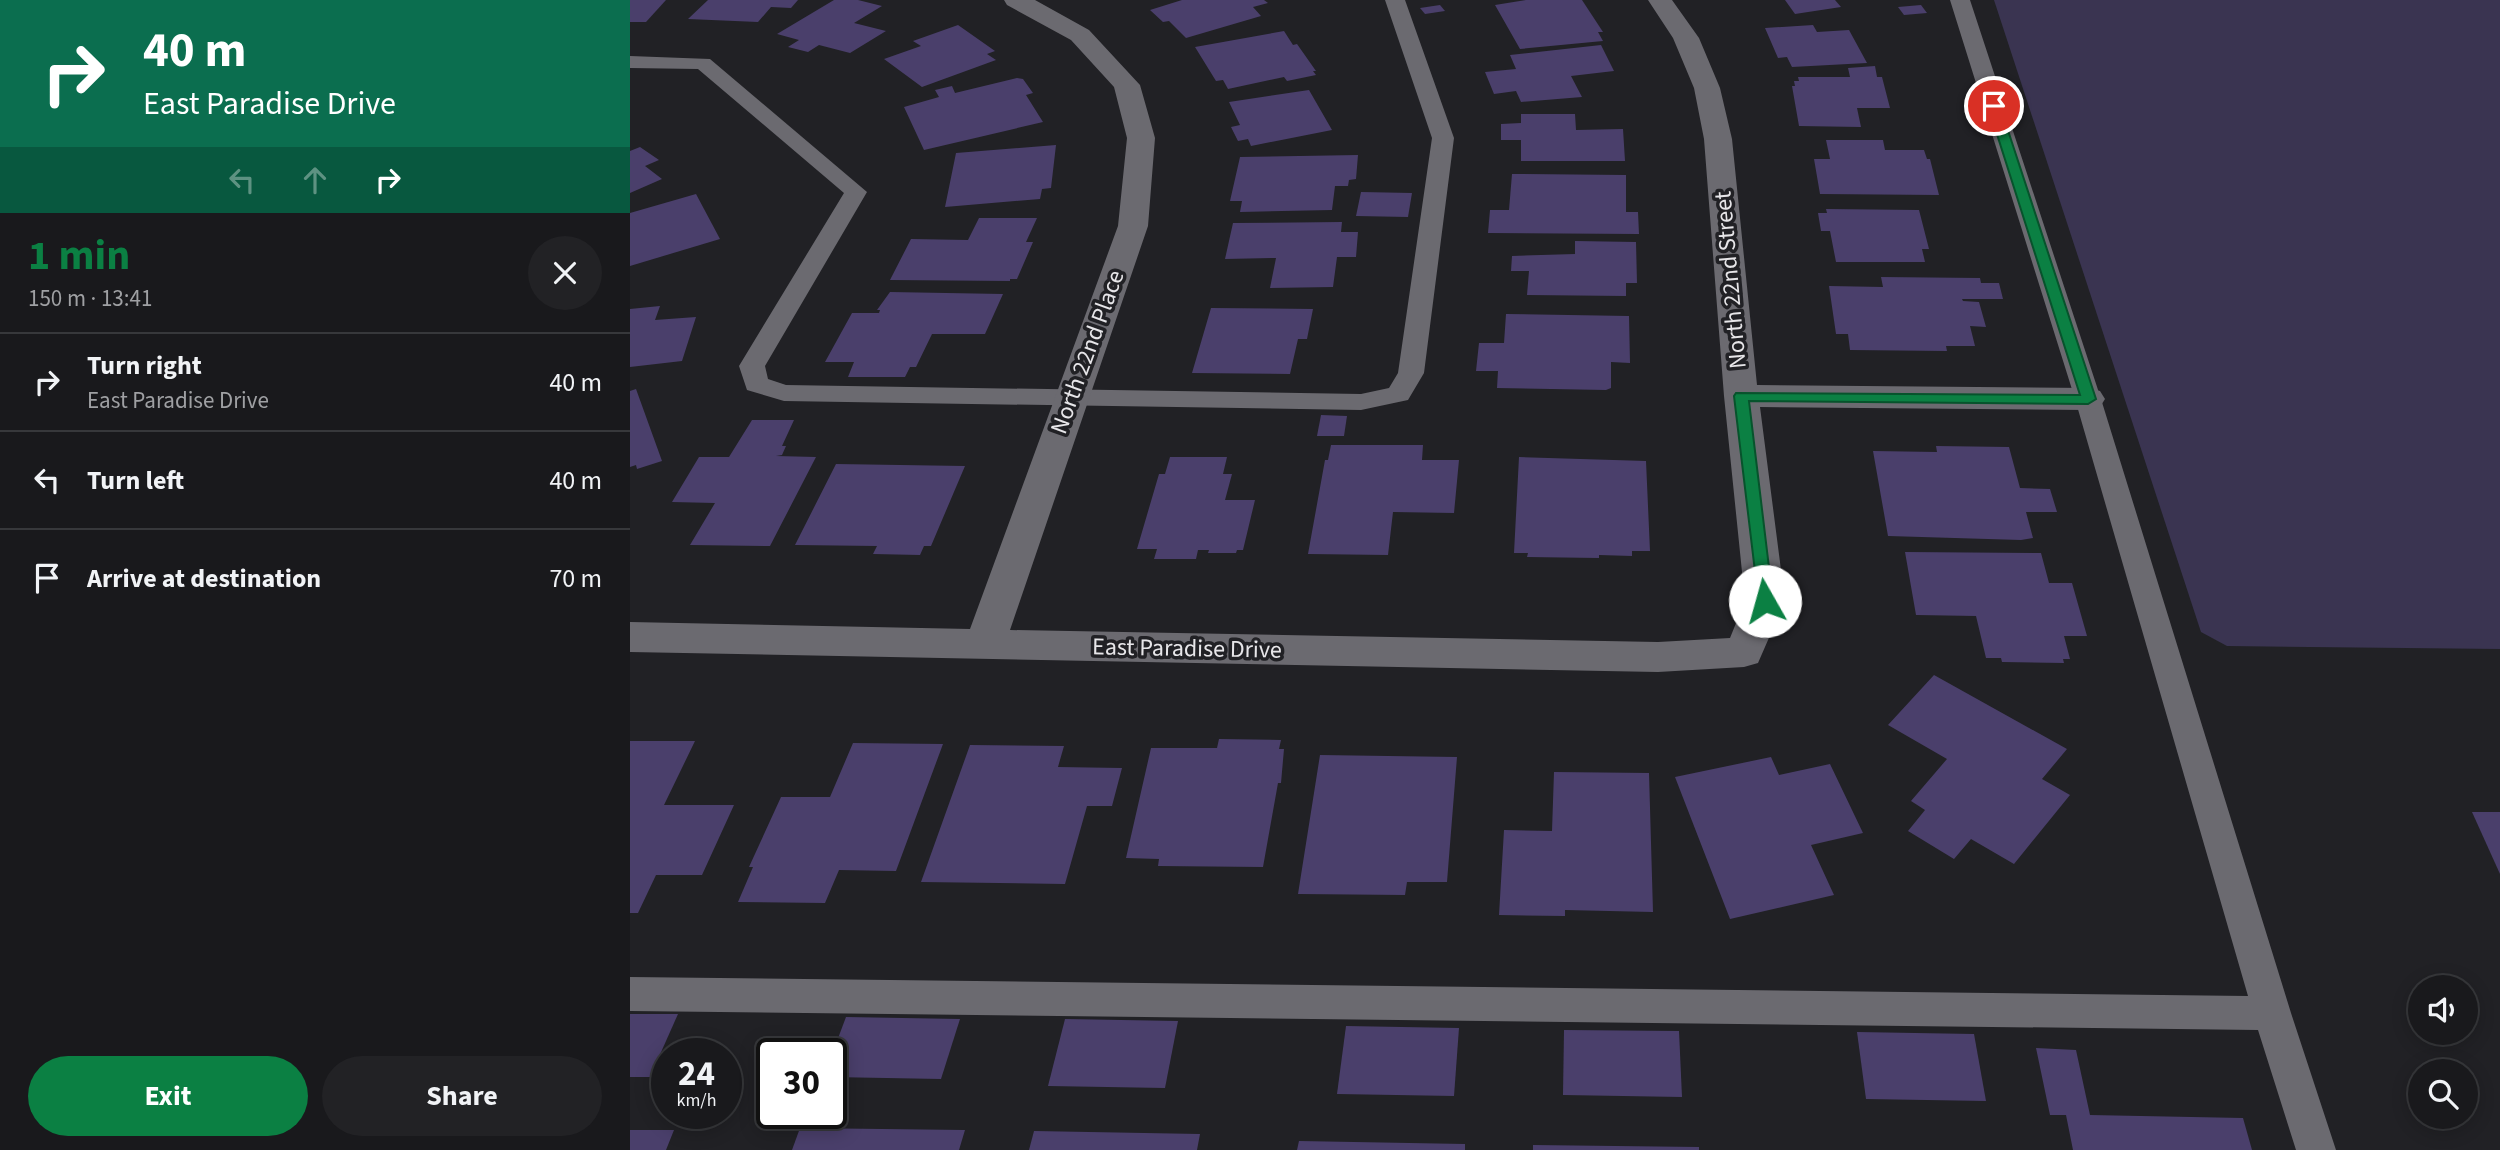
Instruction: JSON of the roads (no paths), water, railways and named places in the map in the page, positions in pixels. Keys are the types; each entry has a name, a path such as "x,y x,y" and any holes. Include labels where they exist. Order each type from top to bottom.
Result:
{"street":[{"name":"North 22nd Place","path":"985,643 1133,226 1141,138 1127,85 1080,35 1016,0"},
{"name":"North 22nd Street","path":"1661,0 1686,38 1707,88 1718,139 1741,396 1765,601 1744,652"},
{"path":"1741,396 2088,399"},
{"name":"East Paradise Drive","path":"630,637 1658,657 1744,652"}],"lane":[{"path":"630,62 703,63 856,192 752,366 756,384 784,393 1361,402 1399,394 1412,373 1443,138 1395,0"},
{"path":"1960,0 2088,399 2272,1013 2316,1150"},
{"path":"630,994 2272,1013"}]}
